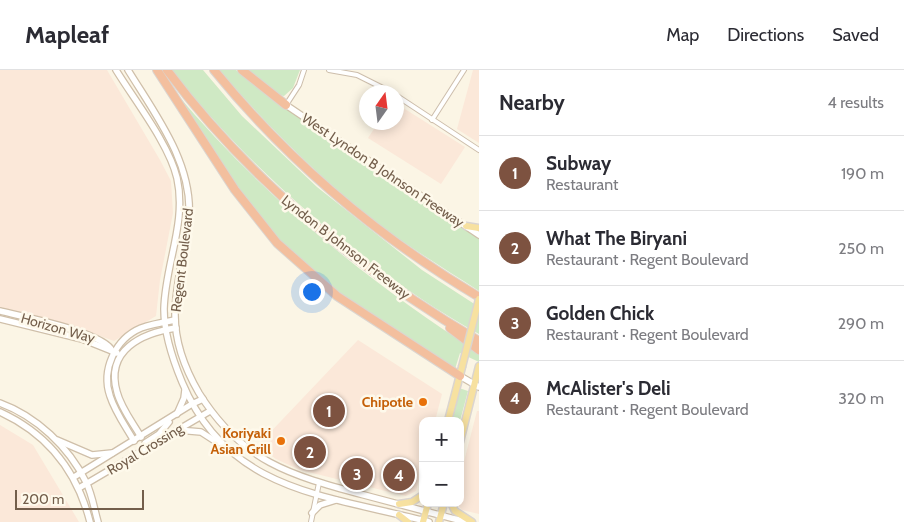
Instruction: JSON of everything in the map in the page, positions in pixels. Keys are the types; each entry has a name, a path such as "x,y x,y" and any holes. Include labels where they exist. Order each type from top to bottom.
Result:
{"highway":[{"path":"157,70 235,190 277,243 337,296 460,376"},
{"name":"Lyndon B Johnson Freeway","path":"167,70 226,141 277,192 338,244 441,319 479,341"},
{"path":"214,70 262,125 335,194 410,253 479,298"},
{"path":"242,70 286,105"},
{"path":"441,319 460,337 479,350"}],"main road":[{"path":"466,226 479,228"},
{"path":"449,417 479,298"},
{"path":"464,426 477,386 479,366"},
{"path":"470,403 479,396"},
{"path":"399,504 412,502 419,498"},
{"path":"425,522 427,507"},
{"path":"453,507 455,511 472,522"},
{"path":"399,515 408,522"}],"street":[{"name":"Regent Boulevard","path":"116,70 170,157 179,190 180,214 167,285 165,322 172,356 184,388 200,416 228,449 271,479 316,494 425,522"},
{"name":"Regent Boulevard","path":"128,70 173,145 188,189 189,216 175,320 182,357 210,411 225,430 259,457 284,471 319,483 426,511 440,519 466,522"},
{"path":"286,105 299,85 304,70"},
{"path":"329,70 356,75 377,85"},
{"path":"432,120 464,70"},
{"path":"404,101 479,150"},
{"name":"West Lyndon B Johnson Freeway","path":"286,105 479,235"},
{"name":"Horizon Way","path":"0,311 86,334 108,344 121,356"},
{"path":"22,324 24,317"},
{"name":"Horizon Way","path":"0,319 82,340 107,351 114,351"},
{"path":"134,441 114,405 108,386 108,372 114,351 136,331 175,320"},
{"path":"141,437 122,404 115,382 116,370 121,356 127,347 140,337 176,328"},
{"path":"460,376 477,386"},
{"path":"145,448 145,443 159,434 175,415 184,398 184,388"},
{"name":"Royal Crossing","path":"74,478 203,399"},
{"path":"0,402 31,418 54,438 87,483 98,522"},
{"path":"114,405 122,404"},
{"name":"Royal Crossing","path":"79,488 210,411"},
{"path":"0,412 28,426 41,437 74,478 90,522"},
{"path":"176,430 200,432 228,449"},
{"path":"54,438 92,456 116,452"},
{"path":"92,499 92,489 98,477"},
{"path":"311,522 319,483"},
{"path":"312,513 320,505 337,499"}],"shaded area":[{"path":"0,70 107,70 171,181 173,213 160,280 156,316 114,341 84,330 0,308"},
{"path":"473,70 479,70 479,143 457,129"},
{"path":"404,108 465,147 441,184 368,138 373,130 404,130"},
{"path":"358,340 442,394 436,417 419,417 419,480 416,491 406,496 300,470 276,459 261,448 262,441"},
{"path":"477,411 479,411 479,514 462,510 459,507 464,507 464,461"},
{"path":"0,425 33,445 79,522 0,522"}],"green space":[{"path":"172,70 203,70 242,116 317,187 422,270 479,307 479,334 395,281 313,217 237,145"},
{"path":"219,70 236,70 278,103 479,239 479,291 399,239 350,201 304,160 260,116"},
{"path":"247,70 300,70 293,88 284,96 279,95"},
{"path":"176,93 244,167 317,234 396,296 479,353 479,362 460,353 455,369 356,306 328,285 276,238 238,190"},
{"path":"459,388 468,391 461,417 452,417"}],"place":[{"name":"Chipotle","path":"423,402"},
{"name":"Subway","path":"329,411"},
{"name":"Koriyaki Asian Grill","path":"281,441"},
{"name":"What The Biryani","path":"310,452"},
{"name":"Golden Chick","path":"357,474"},
{"name":"McAlister's Deli","path":"399,475"}]}
